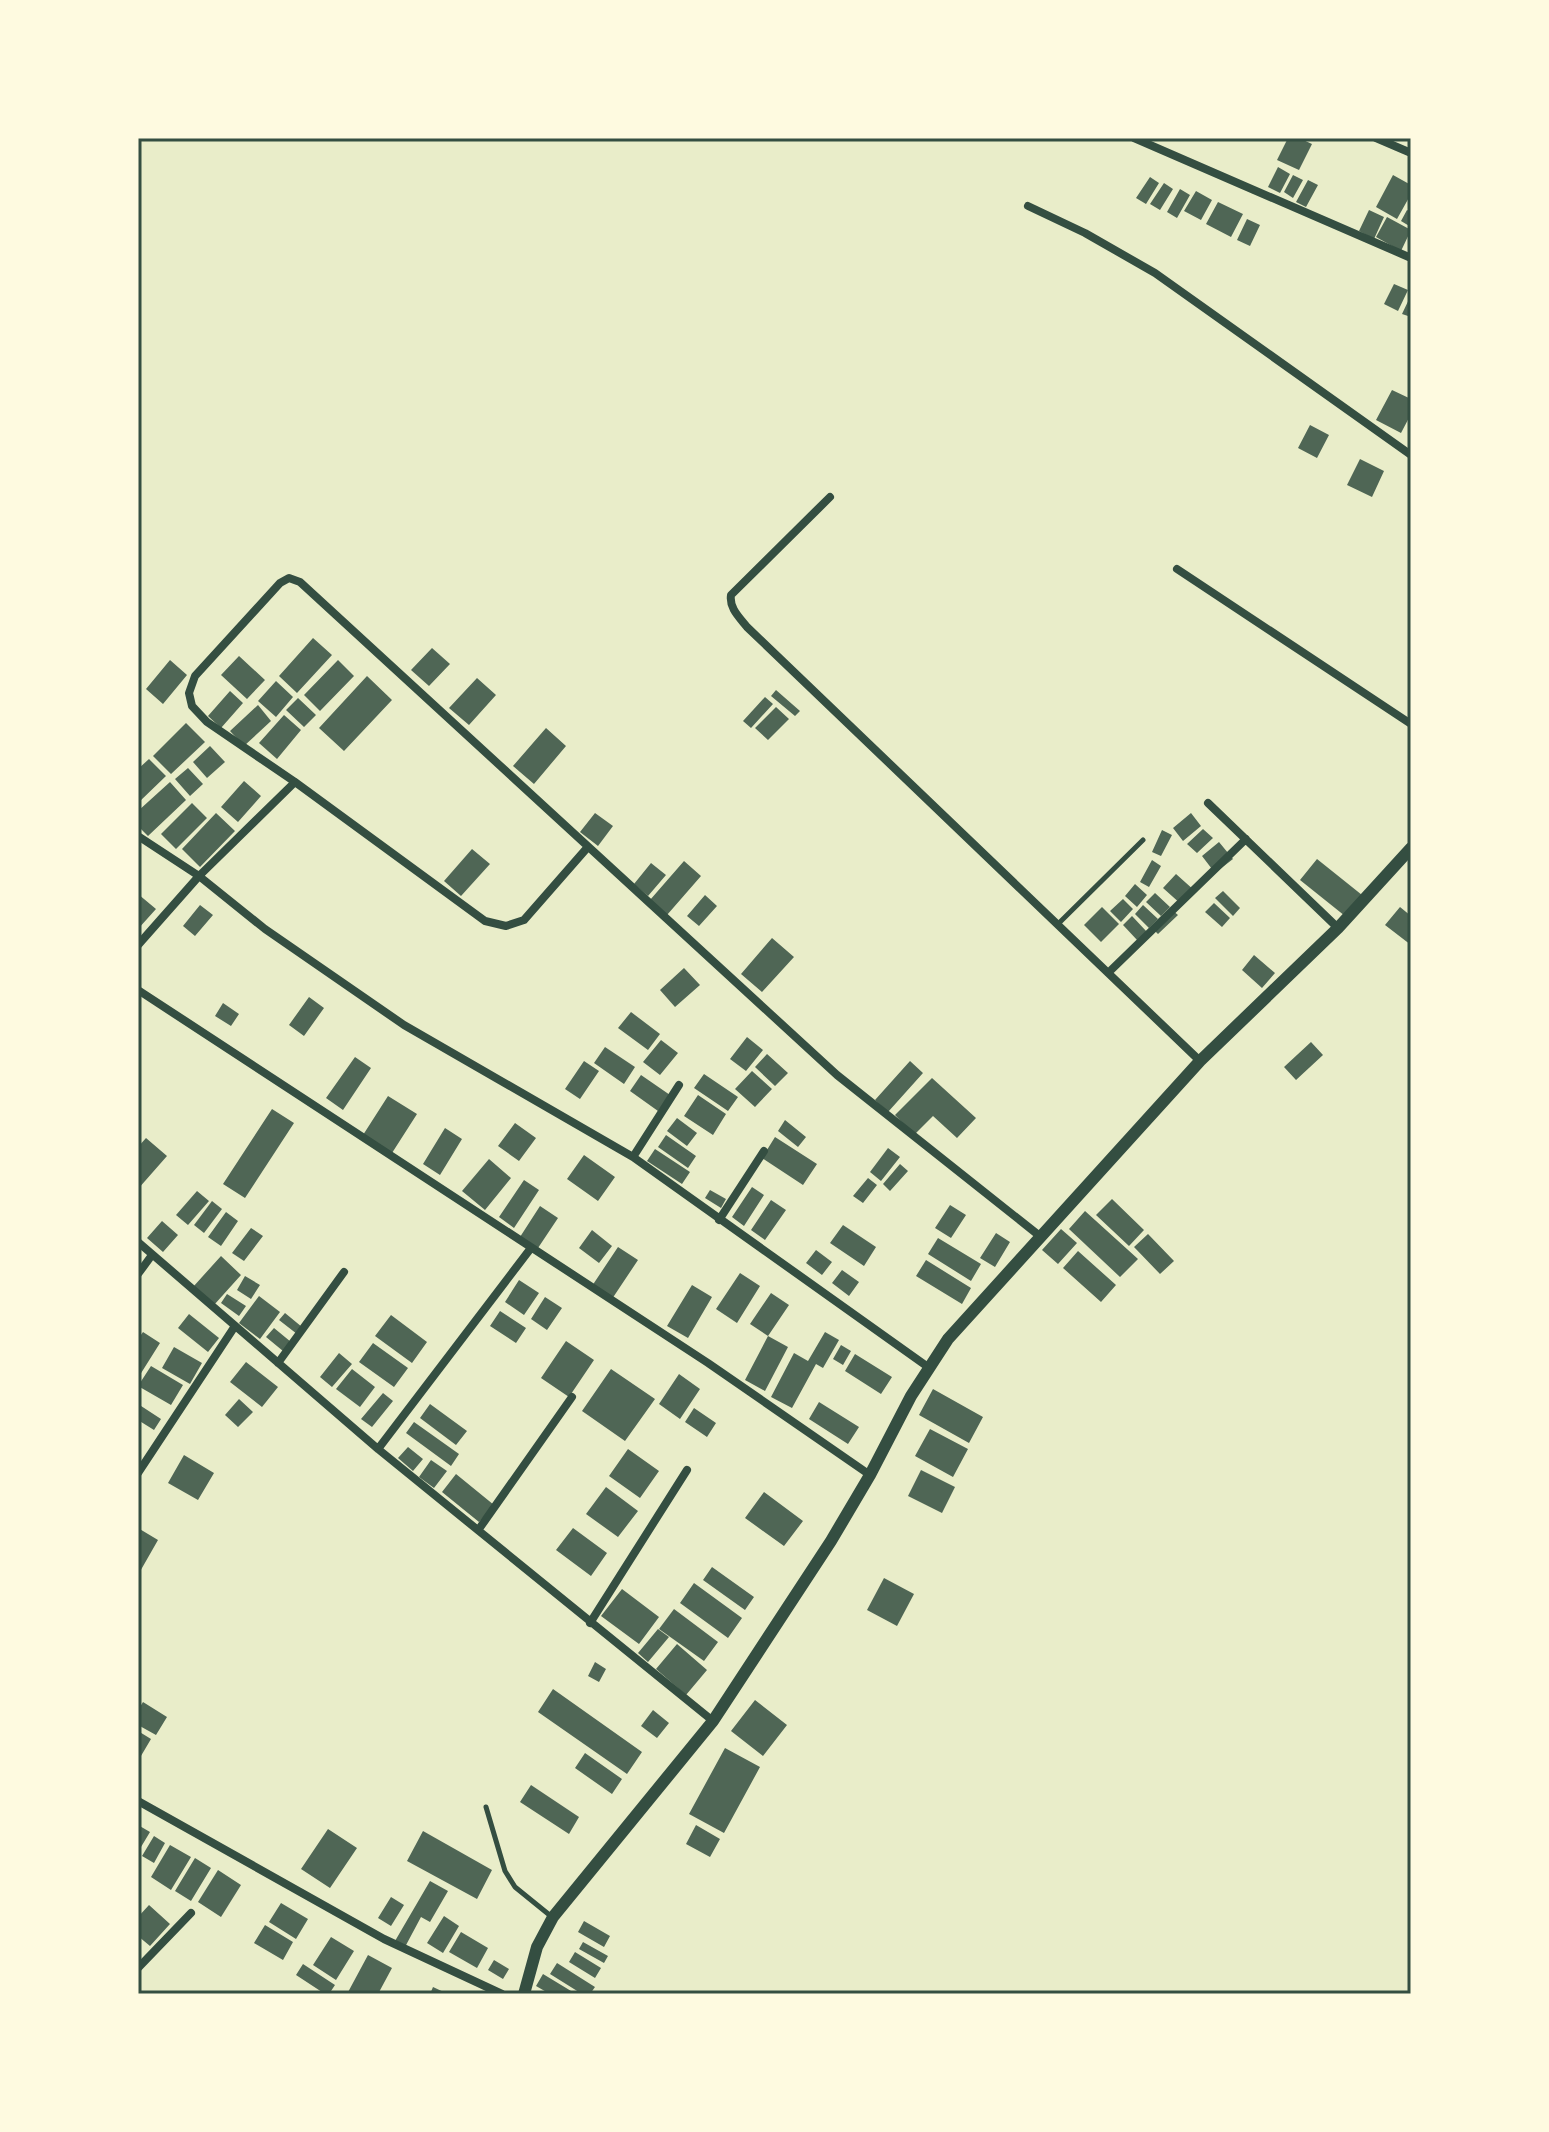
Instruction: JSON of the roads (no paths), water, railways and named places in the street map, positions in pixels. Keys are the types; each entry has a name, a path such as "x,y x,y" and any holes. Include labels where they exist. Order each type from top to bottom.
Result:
{"street":[{"path":"1134,138 1411,258"},
{"path":"1376,138 1411,153"},
{"path":"1028,206 1085,233 1155,273 1411,455"},
{"path":"830,497 731,595 730,602 735,612 791,671 1200,1061"},
{"path":"1177,569 1411,724"},
{"path":"587,848 524,920 506,926 485,921 295,782 207,722 192,706 189,693 195,676 280,583 289,578 300,582 837,1075 1041,1237"},
{"path":"138,945 199,876 295,782"},
{"path":"1208,803 1338,928"},
{"path":"138,836 199,876 265,929 404,1025 633,1157 928,1367"},
{"path":"1108,973 1246,839"},
{"path":"524,1994 537,1947 553,1917 713,1721 831,1541 928,1367 948,1339 1200,1061 1338,928 1411,848"},
{"path":"138,990 708,1363 870,1475"},
{"path":"633,1157 679,1085"},
{"path":"719,1220 764,1151"},
{"path":"138,1242 378,1449 713,1721"},
{"path":"378,1449 531,1248"},
{"path":"138,1274 152,1255"},
{"path":"278,1363 344,1272"},
{"path":"138,1473 235,1326"},
{"path":"479,1529 572,1397"},
{"path":"590,1623 687,1470"},
{"path":"138,1801 384,1939 502,1994"},
{"path":"138,1968 191,1913"}],"lane":[{"path":"1057,925 1143,840"},
{"path":"486,1807 505,1871 524,1896 553,1917"}]}
